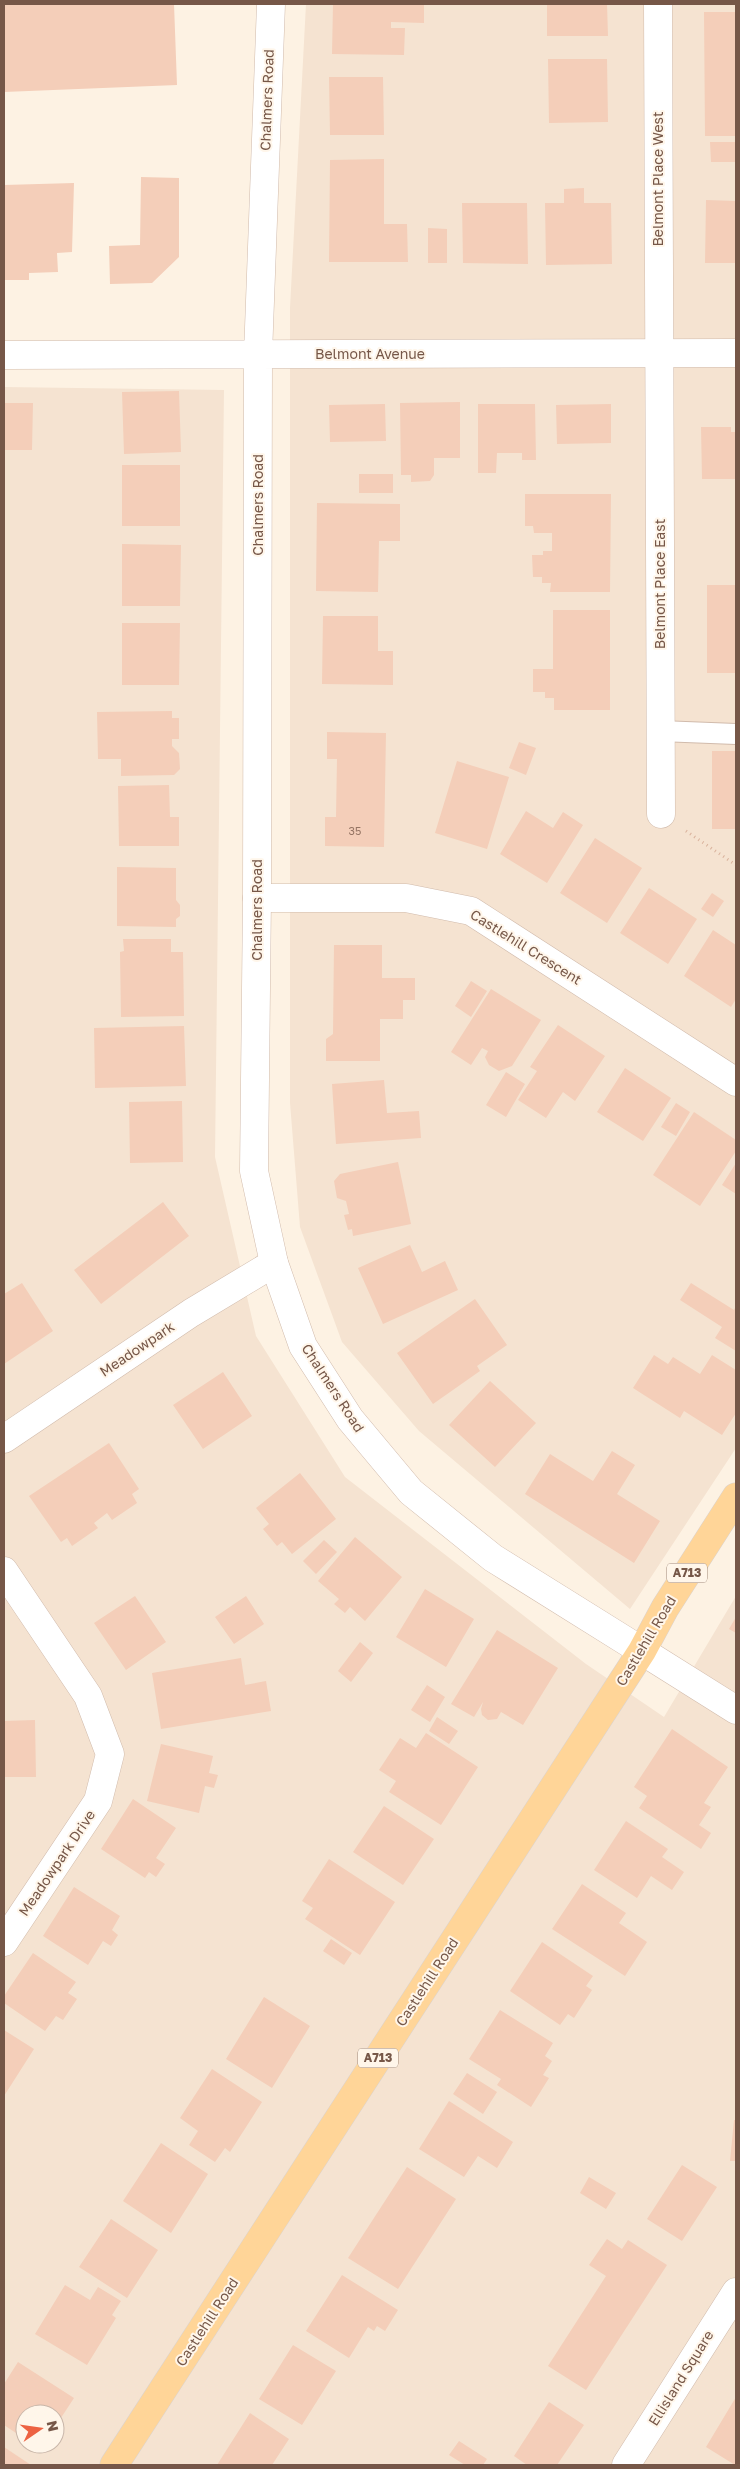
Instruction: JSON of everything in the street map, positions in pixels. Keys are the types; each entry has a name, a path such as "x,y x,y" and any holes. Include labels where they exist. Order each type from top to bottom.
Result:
{"main road":[{"name":"Castlehill Road","path":"114,2465 642,1651 665,1608 736,1497"}],"street":[{"name":"Chalmers Road","path":"271,4 258,354 257,898 254,1171 274,1264 303,1346 350,1419 411,1492 493,1558 736,1710"},
{"name":"Belmont Place West","path":"658,4 659,354"},
{"name":"Belmont Avenue","path":"4,354 736,354"},
{"name":"Belmont Place East","path":"659,354 660,814"},
{"name":"Castlehill Crescent","path":"257,898 406,898 471,911 736,1082"},
{"name":"Meadowpark","path":"4,1439 191,1313 274,1264"},
{"name":"Meadowpark Drive","path":"4,1571 88,1696 110,1754 98,1801 4,1942"},
{"name":"Ellisland Square","path":"626,2465 736,2292"}],"lane":[{"path":"660,731 736,734"}],"path":[{"path":"660,814 736,865"}],"shaded area":[{"path":"306,4 736,4 736,1448 630,1609 419,1431 342,1342 300,1227 290,1103 290,308"},
{"path":"4,387 224,390 215,1157 256,1336 345,1477 586,1664 664,1717 736,1596 736,2465 4,2465"}],"building":[{"path":"4,4 174,4 177,85 4,92"},
{"path":"333,4 424,4 424,23 391,22 391,28 405,28 404,55 332,54"},
{"path":"547,4 607,4 608,36 547,36"},
{"path":"704,12 736,12 736,136 705,136"},
{"path":"548,59 607,59 608,122 549,123"},
{"path":"329,77 383,77 384,135 330,135"},
{"path":"710,142 736,142 736,162 711,162"},
{"path":"384,159 384,224 407,224 408,262 329,262 330,160"},
{"path":"141,177 179,178 179,257 152,283 110,284 109,246 140,245"},
{"path":"74,183 72,252 57,253 58,272 29,273 29,280 4,280 4,185"},
{"path":"584,188 584,203 611,203 612,264 546,265 545,203 564,203 564,189"},
{"path":"706,200 736,201 736,263 705,263"},
{"path":"462,203 527,203 528,264 463,263"},
{"path":"428,228 447,229 447,263 428,263"},
{"path":"179,391 181,452 124,454 122,392"},
{"path":"460,402 460,458 434,458 434,475 430,481 411,482 411,475 401,475 400,403"},
{"path":"4,403 33,403 32,450 4,450"},
{"path":"385,404 386,441 330,442 329,405"},
{"path":"478,404 535,404 536,460 522,460 522,453 497,453 496,473 478,473"},
{"path":"611,404 611,443 557,444 556,405"},
{"path":"701,427 731,427 731,432 736,432 736,479 702,479"},
{"path":"122,465 180,465 180,526 122,526"},
{"path":"359,474 393,474 393,493 359,493"},
{"path":"525,494 611,494 610,592 550,592 551,583 542,583 542,577 533,577 532,555 543,555 543,551 552,551 552,533 534,533 533,526 525,526"},
{"path":"317,503 400,504 400,541 379,541 378,592 316,591"},
{"path":"122,544 181,545 180,606 122,606"},
{"path":"707,585 736,585 736,673 707,673"},
{"path":"553,610 610,610 610,710 554,710 554,698 545,698 545,692 533,692 533,669 553,669"},
{"path":"323,616 378,616 378,651 393,651 393,685 322,684"},
{"path":"122,623 180,623 179,685 122,685"},
{"path":"172,711 172,718 179,718 179,739 172,739 172,746 179,753 180,769 174,775 121,776 121,759 98,759 97,712"},
{"path":"327,732 386,733 384,847 325,846 325,817 336,817 337,759 327,759"},
{"path":"519,742 536,748 526,775 509,768"},
{"path":"712,751 736,751 736,829 712,829"},
{"path":"457,761 509,777 487,849 435,833"},
{"path":"169,785 170,817 179,817 179,846 119,846 118,786"},
{"path":"526,811 553,828 563,812 583,825 547,883 500,854"},
{"path":"595,838 642,868 607,923 560,893"},
{"path":"117,867 176,868 176,900 180,905 180,916 176,919 176,927 117,926"},
{"path":"649,888 697,919 668,964 620,933"},
{"path":"712,893 724,901 713,917 701,909"},
{"path":"713,930 736,945 736,999 731,1007 684,976"},
{"path":"123,939 171,939 171,952 183,952 184,1016 121,1017 120,952 124,951"},
{"path":"334,945 382,945 382,978 415,978 415,1000 403,1000 403,1019 380,1019 380,1061 326,1061 326,1039 333,1034"},
{"path":"471,981 487,991 471,1017 455,1006"},
{"path":"491,989 541,1020 512,1066 499,1071 489,1065 485,1057 488,1051 482,1048 471,1065 451,1052"},
{"path":"558,1025 605,1056 575,1101 563,1092 546,1118 518,1100 537,1071 530,1067"},
{"path":"184,1026 186,1086 95,1088 94,1028"},
{"path":"625,1068 671,1098 643,1141 597,1112"},
{"path":"506,1072 525,1084 506,1117 486,1105"},
{"path":"384,1080 387,1113 419,1111 421,1138 336,1144 332,1084"},
{"path":"182,1101 183,1162 130,1163 129,1102"},
{"path":"676,1103 690,1112 676,1136 661,1127"},
{"path":"694,1112 736,1140 736,1151 700,1206 653,1175"},
{"path":"398,1162 411,1224 353,1236 352,1229 348,1230 344,1215 349,1214 346,1201 337,1198 334,1181 340,1174"},
{"path":"736,1163 736,1194 722,1185"},
{"path":"163,1202 189,1236 101,1304 74,1270"},
{"path":"410,1245 422,1272 445,1261 458,1290 383,1324 358,1268"},
{"path":"22,1283 53,1331 4,1364 4,1294"},
{"path":"691,1283 734,1310 736,1306 736,1351 715,1338 722,1327 680,1300"},
{"path":"475,1299 507,1345 477,1366 480,1371 433,1404 397,1353"},
{"path":"654,1355 668,1364 673,1357 700,1374 712,1355 736,1370 736,1413 722,1435 684,1411 680,1418 633,1388"},
{"path":"223,1372 252,1416 203,1449 173,1405"},
{"path":"490,1381 536,1423 495,1467 449,1425"},
{"path":"109,1443 139,1489 132,1494 137,1503 112,1520 107,1513 94,1523 98,1528 72,1546 67,1538 61,1542 29,1496"},
{"path":"612,1451 635,1465 617,1494 660,1521 634,1563 525,1494 550,1454 593,1481"},
{"path":"300,1473 336,1519 292,1554 282,1542 277,1546 263,1529 269,1524 256,1508"},
{"path":"355,1537 402,1577 365,1621 350,1607 345,1613 334,1604 339,1599 318,1581"},
{"path":"324,1540 337,1552 316,1574 303,1561"},
{"path":"425,1589 474,1619 446,1667 396,1637"},
{"path":"135,1596 166,1642 126,1670 94,1623"},
{"path":"246,1596 264,1624 234,1644 215,1617"},
{"path":"736,1617 736,1633 729,1629"},
{"path":"497,1630 558,1668 523,1725 501,1712 497,1719 488,1720 482,1715 483,1702 474,1717 451,1704"},
{"path":"360,1642 373,1653 351,1682 338,1671"},
{"path":"241,1658 245,1685 266,1681 271,1711 161,1729 152,1673"},
{"path":"427,1685 445,1697 430,1722 411,1710"},
{"path":"437,1717 458,1731 449,1744 429,1731"},
{"path":"35,1720 36,1777 4,1777 4,1721"},
{"path":"672,1729 728,1767 704,1803 711,1807 699,1825 711,1833 701,1849 639,1808 647,1796 634,1787"},
{"path":"426,1733 478,1767 441,1825 389,1792 396,1781 379,1770 400,1738 416,1748"},
{"path":"161,1744 213,1756 209,1773 218,1775 214,1788 205,1786 199,1813 147,1801"},
{"path":"133,1799 176,1828 156,1858 165,1864 156,1877 149,1872 145,1878 101,1849"},
{"path":"384,1806 434,1839 403,1885 353,1852"},
{"path":"626,1821 668,1849 662,1857 684,1872 672,1890 651,1876 637,1898 594,1870"},
{"path":"329,1859 395,1902 360,1955 305,1919 313,1908 302,1901"},
{"path":"582,1884 626,1913 619,1923 647,1942 625,1976 552,1929"},
{"path":"74,1887 120,1916 112,1930 118,1935 111,1946 103,1941 88,1965 43,1936"},
{"path":"331,1939 352,1953 344,1965 323,1951"},
{"path":"542,1942 593,1976 586,1986 592,1990 574,2018 568,2014 560,2025 510,1991"},
{"path":"33,1953 76,1982 68,1993 77,1999 63,2020 56,2016 45,2031 4,2003 4,1996"},
{"path":"264,1997 310,2026 272,2088 226,2059"},
{"path":"500,2010 553,2043 545,2056 552,2061 543,2075 549,2078 531,2107 497,2085 501,2079 469,2059"},
{"path":"4,2030 34,2049 4,2096"},
{"path":"212,2069 262,2102 230,2152 225,2148 215,2162 189,2145 198,2131 180,2118"},
{"path":"467,2073 497,2092 483,2114 453,2094"},
{"path":"449,2101 513,2142 497,2168 478,2156 464,2177 419,2149"},
{"path":"734,2120 736,2120 736,2161 730,2161"},
{"path":"161,2143 208,2174 171,2233 123,2201"},
{"path":"682,2165 717,2187 682,2241 647,2219"},
{"path":"407,2167 456,2199 398,2289 348,2258"},
{"path":"589,2177 616,2193 606,2209 580,2193"},
{"path":"111,2219 158,2250 127,2298 79,2267"},
{"path":"607,2239 622,2249 628,2240 667,2265 586,2390 548,2366 606,2276 589,2265"},
{"path":"342,2275 398,2310 385,2331 377,2326 374,2331 368,2327 349,2358 306,2331"},
{"path":"65,2285 90,2300 98,2287 121,2301 112,2315 116,2318 87,2365 35,2334"},
{"path":"293,2345 336,2371 302,2425 259,2399"},
{"path":"18,2362 74,2398 65,2412 65,2404 15,2404 15,2432 4,2425 4,2384"},
{"path":"736,2397 736,2465 735,2465 706,2447"},
{"path":"549,2402 584,2425 557,2465 527,2465 514,2456"},
{"path":"250,2413 289,2439 272,2465 217,2465"},
{"path":"459,2441 487,2459 483,2465 465,2465 449,2455"},
{"path":"4,2447 31,2465 4,2465"}]}
